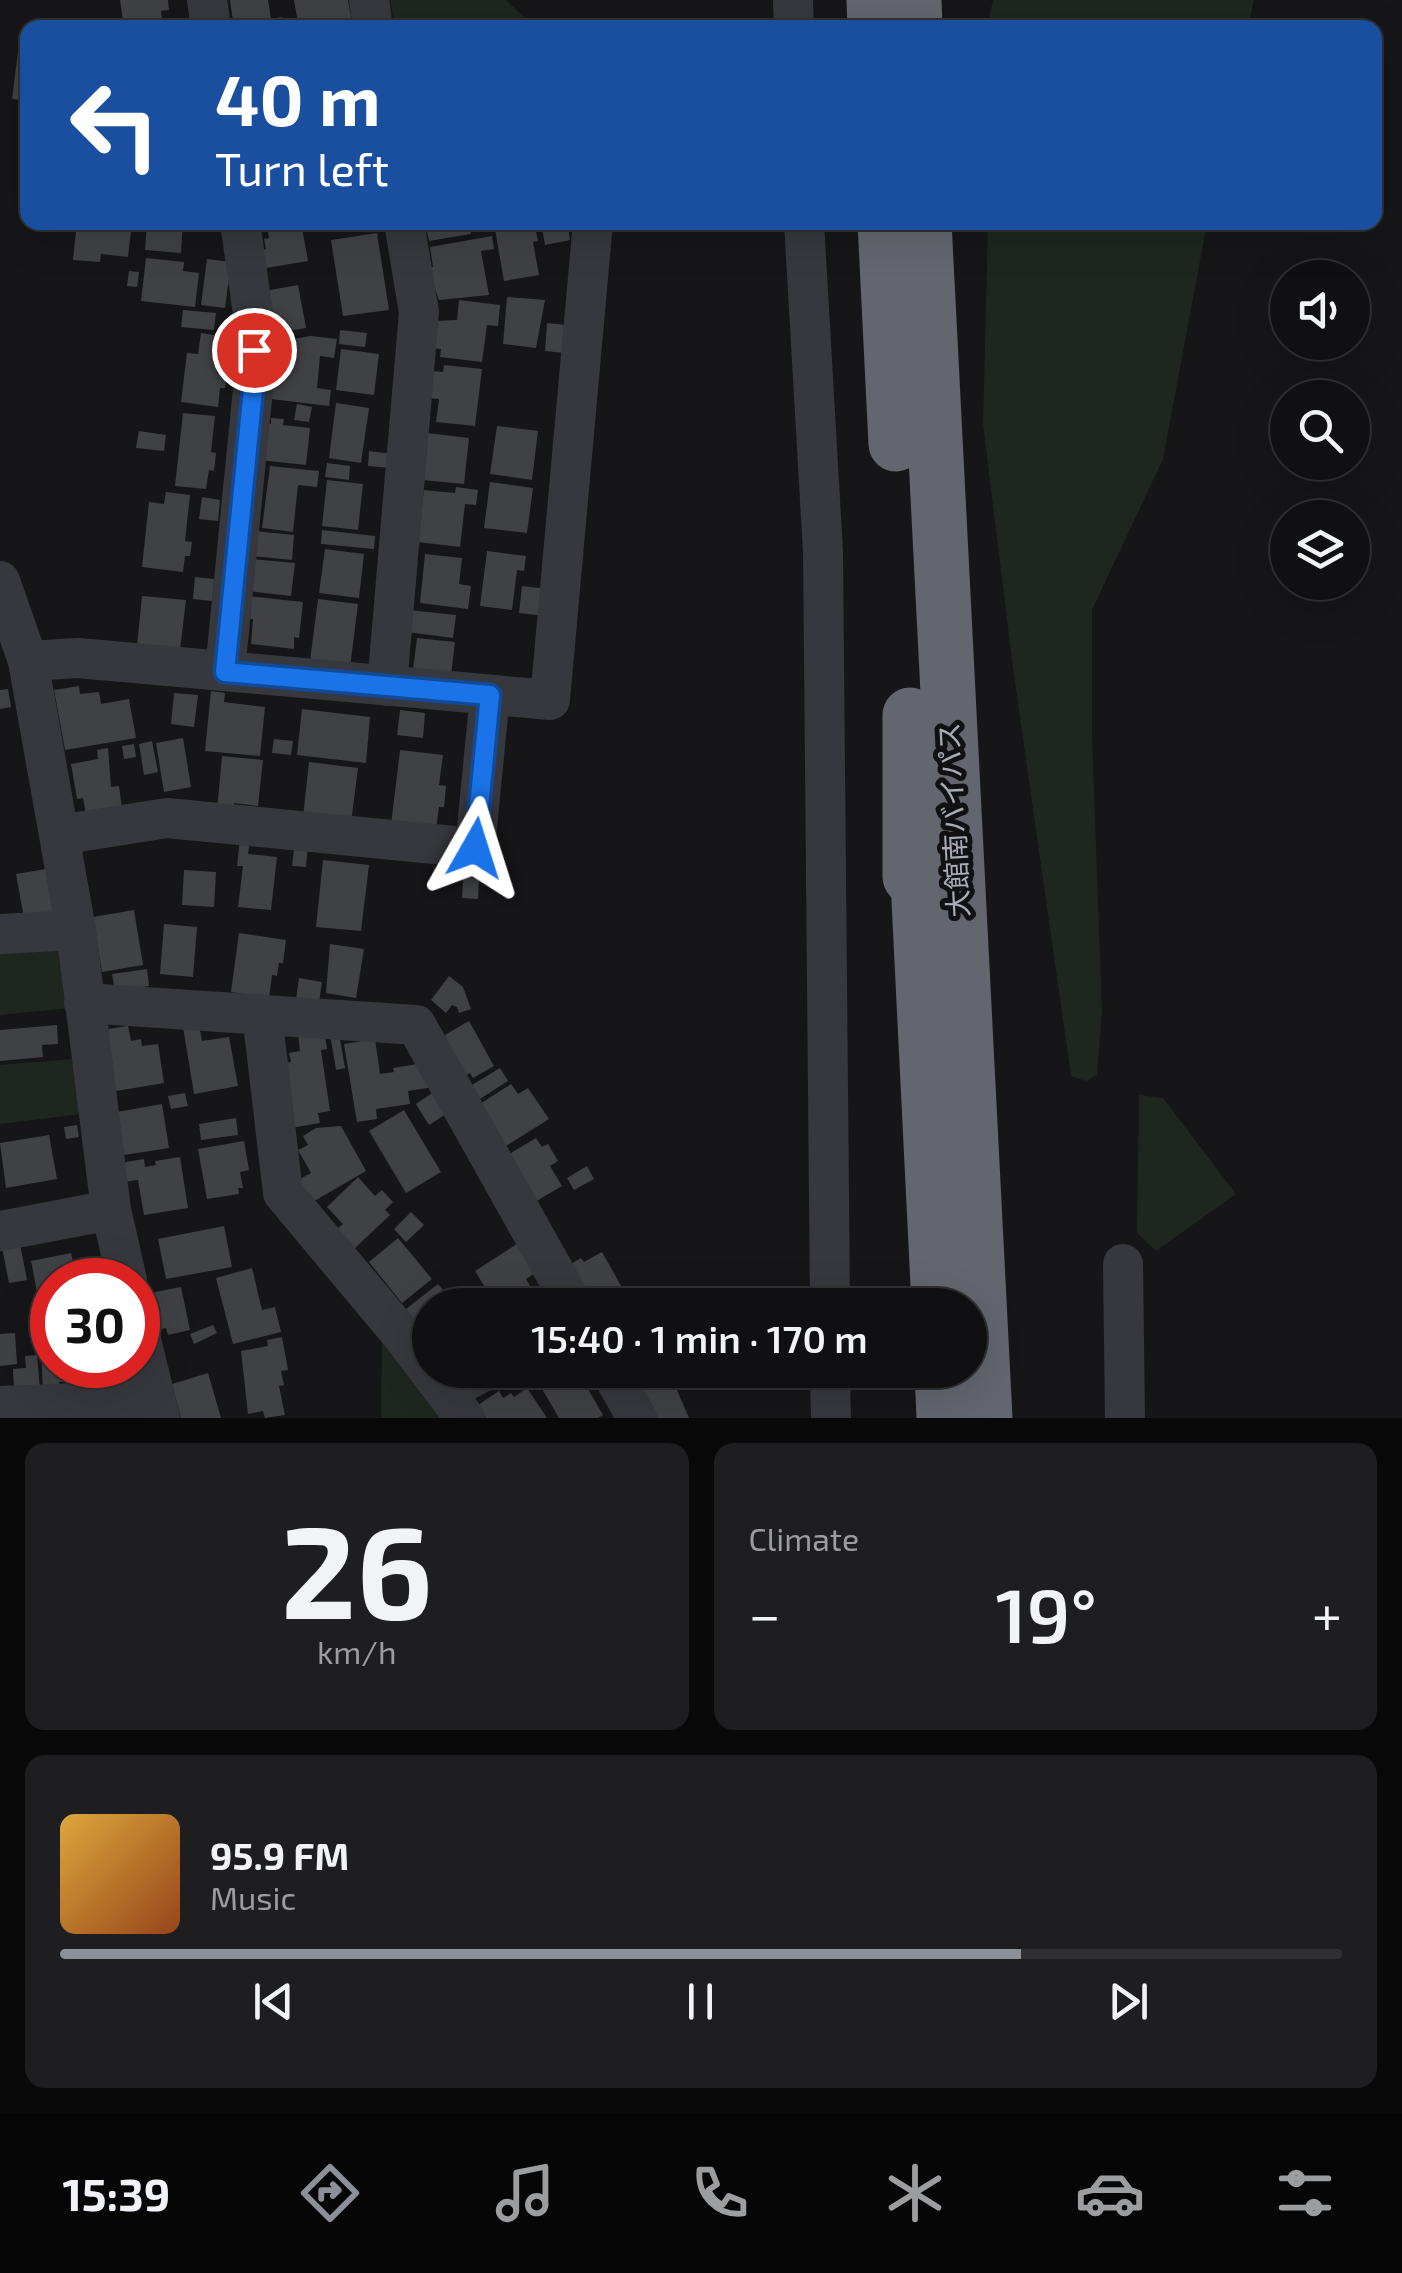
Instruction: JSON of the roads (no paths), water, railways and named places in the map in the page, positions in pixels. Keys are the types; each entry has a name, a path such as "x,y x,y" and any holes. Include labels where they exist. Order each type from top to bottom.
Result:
{"highway":[{"name":"大館南バイパス","path":"885,230 929,715 985,1418"},
{"name":"大館南バイパス","path":"924,230 939,1288"},
{"path":"920,1288 908,834 929,715"},
{"path":"929,715 1023,1418"},
{"path":"921,1388 922,1418"},
{"path":"943,1388 944,1418"}],"street":[{"path":"225,672 254,379 254,321 241,230"},
{"path":"387,686 419,312 405,230"},
{"path":"19,672 78,658 550,700 592,230"},
{"path":"804,230 823,552 830,1288"},
{"path":"0,581 60,835 76,930 111,1210 122,1258"},
{"path":"60,835 167,818 475,848 490,695"},
{"path":"15,933 76,930"},
{"path":"84,1003 416,1026 563,1288"},
{"path":"262,1014 284,1193 456,1405"},
{"path":"0,1231 111,1210"},
{"path":"1123,1264 1125,1418"},
{"path":"620,1388 637,1418"},
{"path":"830,1388 831,1418"},
{"path":"0,1406 157,1409"}]}
